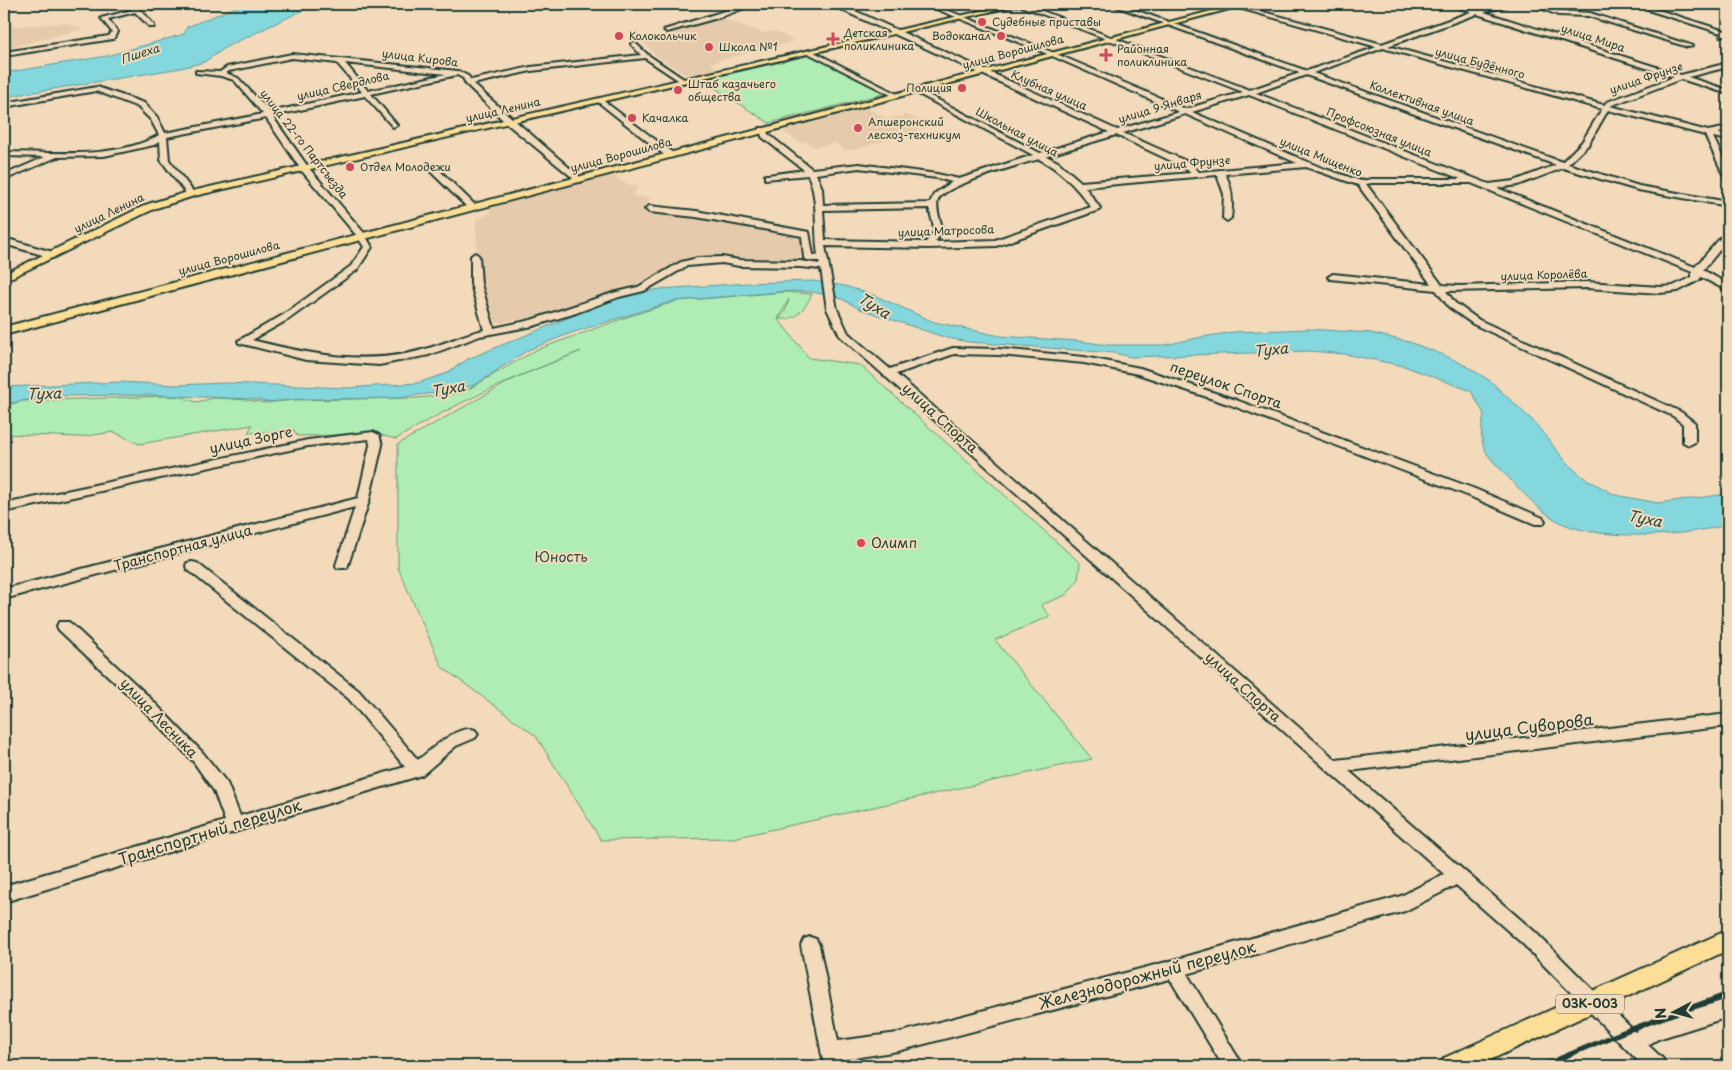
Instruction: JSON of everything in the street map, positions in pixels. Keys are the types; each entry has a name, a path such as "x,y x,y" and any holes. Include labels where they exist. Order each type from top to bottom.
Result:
{"main road":[{"name":"улица Ленина","path":"4,278 152,206 191,194 1020,4"},
{"name":"улица Ворошилова","path":"4,331 361,235 578,180 1245,4"},
{"name":"03К-003","path":"1452,1066 1728,940"}],"street":[{"path":"129,4 138,10 152,26"},
{"path":"148,4 155,8"},
{"path":"667,30 719,16 752,4"},
{"name":"Клубная улица","path":"836,4 1185,164 1197,174"},
{"name":"улица Мищенко","path":"927,4 1052,54 1308,165 1360,183 1452,306 1476,322 1677,414 1689,422 1689,442"},
{"name":"Профсоюзная улица","path":"1020,4 1350,131 1697,271 1728,288"},
{"name":"Коллективная улица","path":"1113,4 1563,165 1638,188 1728,206"},
{"name":"улица Будённого","path":"1228,4 1607,108 1728,138"},
{"name":"улица Мира","path":"1452,4 1478,10 1728,92"},
{"name":"улица 9 Января","path":"932,205 934,197 959,182 1306,74 1478,10 1510,4"},
{"path":"1533,4 1558,13 1588,14 1690,46"},
{"path":"1645,4 1653,10 1726,33 1722,35"},
{"path":"1717,4 1728,7"},
{"path":"4,54 111,38 115,32 104,18 138,10"},
{"path":"634,44 646,56 683,81"},
{"path":"810,52 895,95"},
{"name":"улица Кирова","path":"222,74 227,69 286,56 458,73 508,121 578,180"},
{"path":"467,80 548,67 646,56"},
{"path":"340,62 393,125"},
{"name":"улица Фрунзе","path":"1485,186 1501,186 1515,183 1563,165 1585,143 1609,103 1680,77 1728,64"},
{"name":"улица 22-го Партсъезда","path":"198,72 222,74 236,79 268,115 305,169 361,235"},
{"name":"улица Свердлова","path":"4,178 56,155 104,154 151,142 164,136 458,73"},
{"path":"7,104 97,89 141,105 154,119 164,136 165,160 191,194"},
{"name":"Школьная улица","path":"915,90 1055,164 1079,184 1096,208"},
{"path":"599,100 670,155"},
{"path":"1728,129 1708,133 1728,176"},
{"path":"763,130 765,135 811,172"},
{"path":"4,154 56,155"},
{"name":"улица Фрунзе","path":"1079,184 1308,165"},
{"path":"768,177 873,166 936,176 959,182"},
{"path":"432,168 472,207"},
{"name":"улица Спорта","path":"811,172 818,188 823,263 832,309 844,334 1333,767 1530,938 1656,1066"},
{"path":"1219,172 1223,176 1229,197 1227,218"},
{"path":"1360,183 1372,181 1472,181"},
{"path":"818,208 932,205 939,231 929,245"},
{"path":"1728,206 1728,213"},
{"name":"улица Матросова","path":"821,243 929,245 996,242 1096,208"},
{"path":"649,209 696,214 806,234 809,258 823,263"},
{"name":"улица Королёва","path":"1333,277 1459,289 1587,285 1660,290 1675,289 1684,286 1696,278 1697,271 1727,236 1728,232"},
{"path":"361,235 368,247 354,268 286,317 242,341 306,357 380,362 425,352 478,334 533,323 616,295 641,289 684,264 698,261 722,260 740,264 823,263"},
{"path":"4,241 53,255"},
{"path":"475,256 476,284 490,332"},
{"name":"переулок Спорта","path":"889,373 953,351 999,352 1084,360 1140,371 1232,402 1471,492 1539,521"},
{"name":"улица Зорге","path":"4,508 308,443 373,435 376,445 363,501 342,565"},
{"name":"Транспортная улица","path":"4,594 363,501"},
{"name":"Транспортная улица","path":"192,566 354,695 417,770"},
{"name":"улица Лесника","path":"64,626 141,698 198,757 221,788 235,825"},
{"name":"улица Суворова","path":"1333,767 1728,720"},
{"path":"417,770 451,742 470,734"},
{"name":"Транспортный переулок","path":"4,894 417,770"},
{"name":"Железнодорожный переулок","path":"832,1059 1174,969 1405,903 1458,875"},
{"path":"810,945 832,1059"},
{"path":"1174,969 1234,1066"},
{"path":"1634,1043 1654,1031 1728,1008"}],"shaded area":[{"name":"Школа №1","path":"721,18 763,33 775,31 794,41 710,63 719,70 689,77 656,56 642,40"},
{"path":"65,23 83,29 4,49 4,27"},
{"name":"Апшеронский лесхоз-техникум","path":"867,108 887,119 907,115 919,120 923,119 933,125 855,150 845,150 835,143 814,147 806,142 801,143 782,131"},
{"path":"614,174 622,182 638,187 632,196 651,198 643,209 693,215 798,235 801,237 801,255 798,260 702,258 681,260 641,282 570,311 492,324 483,302 477,259 476,219 491,213 488,208"}],"green space":[{"path":"814,54 887,93 769,123 703,80"},
{"name":"Юность","path":"785,292 812,294 800,313 791,318 779,319 785,311 789,299 778,319 809,358 860,365 1080,563 1078,580 1066,595 1041,605 1050,616 995,640 1092,759 733,838 601,840 536,736 442,667 398,568 398,444 515,378 441,414 396,439 377,434 297,436 294,430 248,433 252,425 139,444 114,432 79,437 4,434 4,406 23,401 167,396 182,397 196,402 215,398 264,403 295,400 418,398 462,393 536,350 677,301","holes":["581,351 529,372 557,360"]}],"water":[{"name":"Пшеха","path":"244,4 316,4 228,46 204,62 181,68 4,97 4,73 107,56 184,34 187,27"},
{"name":"Туха","path":"813,281 845,286 876,296 934,322 1000,336 1108,345 1165,345 1234,332 1308,329 1371,333 1409,342 1444,355 1490,381 1533,421 1568,464 1583,477 1615,495 1658,503 1728,494 1728,524 1690,532 1640,535 1592,532 1572,527 1556,520 1530,500 1488,455 1482,443 1484,414 1471,391 1404,366 1345,354 1310,351 1131,357 1114,353 969,342 947,338 860,309 842,299 813,292 790,291 674,301 571,333 528,350 475,385 449,391 397,398 302,399 267,402 253,399 153,395 51,396 4,404 4,387 121,382 176,385 225,383 347,388 417,383 445,374 468,359 609,301 633,294 660,289"}],"railway":[{"path":"1542,1066 1623,1032 1728,994"}],"place":[{"name":"Судебные приставы","path":"982,22"},
{"name":"Колокольчик","path":"619,36"},
{"name":"Водоканал","path":"1001,36"},
{"name":"Детская поликлиника","path":"833,39"},
{"name":"Школа №1","path":"709,47"},
{"name":"Районная поликлиника","path":"1106,55"},
{"name":"Полиция","path":"962,88"},
{"name":"Штаб казачьего общества","path":"678,90"},
{"name":"Качалка","path":"632,118"},
{"name":"Апшеронский лесхоз-техникум","path":"858,128"},
{"name":"Отдел Молодежи","path":"350,167"},
{"name":"Олимп","path":"861,543"}]}
